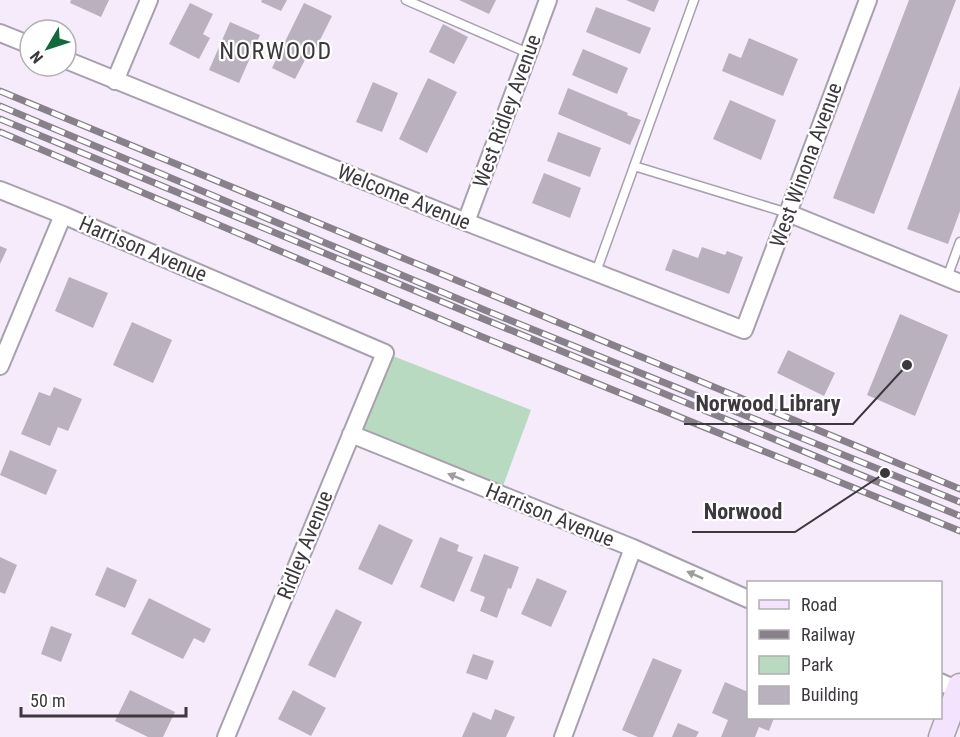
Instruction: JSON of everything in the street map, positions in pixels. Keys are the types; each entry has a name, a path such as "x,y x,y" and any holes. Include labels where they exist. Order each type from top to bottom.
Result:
{"street":[{"path":"116,81 149,0"},
{"name":"West Ridley Avenue","path":"465,222 548,0"},
{"name":"West Winona Avenue","path":"744,330 868,0"},
{"path":"0,33 18,40"},
{"name":"Welcome Avenue","path":"78,65 465,222 744,330"},
{"name":"Harrison Avenue","path":"0,189 385,353"},
{"path":"789,213 953,280"},
{"path":"0,366 63,215"},
{"name":"Ridley Avenue","path":"225,737 385,353"},
{"name":"Harrison Avenue","path":"351,434 633,548 747,598"},
{"path":"563,737 633,548"},
{"path":"941,737 953,686"}],"lane":[{"path":"406,0 528,53"},
{"path":"596,272 694,0"},
{"path":"634,166 789,213"},
{"path":"953,280 960,242"}],"green space":[{"path":"385,353 531,410 500,494 351,434"}],"building":[{"path":"71,0 109,0 101,17 70,3"},
{"path":"262,0 287,0 281,11 261,2"},
{"path":"459,0 496,0 489,14"},
{"path":"626,0 659,0 654,12"},
{"path":"909,0 956,0 874,214 833,198"},
{"path":"190,3 213,14 203,34 210,38 199,59 169,44"},
{"path":"304,3 332,16 310,60 306,58 295,79 272,68"},
{"path":"596,7 651,28 640,54 586,32"},
{"path":"230,22 260,35 239,83 209,70"},
{"path":"443,24 468,37 454,64 429,52"},
{"path":"749,38 798,59 783,96 722,71 729,53 741,58"},
{"path":"583,49 628,68 617,94 572,75"},
{"path":"428,78 457,92 427,153 399,139"},
{"path":"373,82 398,93 382,132 356,122"},
{"path":"960,86 960,211 948,244 907,229"},
{"path":"568,88 641,120 630,145 558,114"},
{"path":"730,100 776,120 761,160 713,139"},
{"path":"558,132 601,148 590,177 547,161"},
{"path":"544,173 581,188 570,218 532,203"},
{"path":"0,246 7,249 0,264"},
{"path":"702,247 725,255 727,251 743,257 729,294 665,270 673,249 698,258"},
{"path":"69,277 108,293 93,328 55,311"},
{"path":"900,314 948,335 915,416 867,395"},
{"path":"132,322 172,340 153,383 113,365"},
{"path":"788,350 835,373 824,396 777,373"},
{"path":"54,387 82,399 68,431 58,427 50,446 21,434 39,392 50,396"},
{"path":"10,450 57,470 46,495 0,475"},
{"path":"379,524 413,540 392,585 358,569"},
{"path":"440,537 459,545 457,551 473,557 454,602 420,587"},
{"path":"484,554 519,567 497,618 480,611 485,597 470,591"},
{"path":"0,557 17,565 5,594 0,592"},
{"path":"107,567 137,580 125,608 95,595"},
{"path":"537,578 567,591 551,627 521,614"},
{"path":"149,598 211,629 204,643 194,638 183,659 131,634"},
{"path":"336,609 362,622 335,678 308,665"},
{"path":"51,626 72,634 61,662 41,654"},
{"path":"473,654 494,661 487,680 466,673"},
{"path":"653,658 682,670 653,737 638,737 622,730"},
{"path":"725,682 747,692 747,719 774,719 769,731 759,727 755,737 721,737 728,720 712,713"},
{"path":"130,690 175,712 163,737 148,737 115,721"},
{"path":"293,690 326,708 311,736 278,719"},
{"path":"495,709 515,717 506,737 462,737 473,712 491,720"},
{"path":"678,723 699,732 696,737 672,737"}],"railway":[{"path":"0,91 960,489"},
{"path":"0,106 487,311 960,502"},
{"path":"0,119 960,516"},
{"path":"0,132 480,336 960,531"}],"place":[{"name":"Norwood Library","path":"907,365"},
{"name":"Norwood","path":"885,473"}],"district":[{"name":"NORWOOD","path":"276,51"}]}
